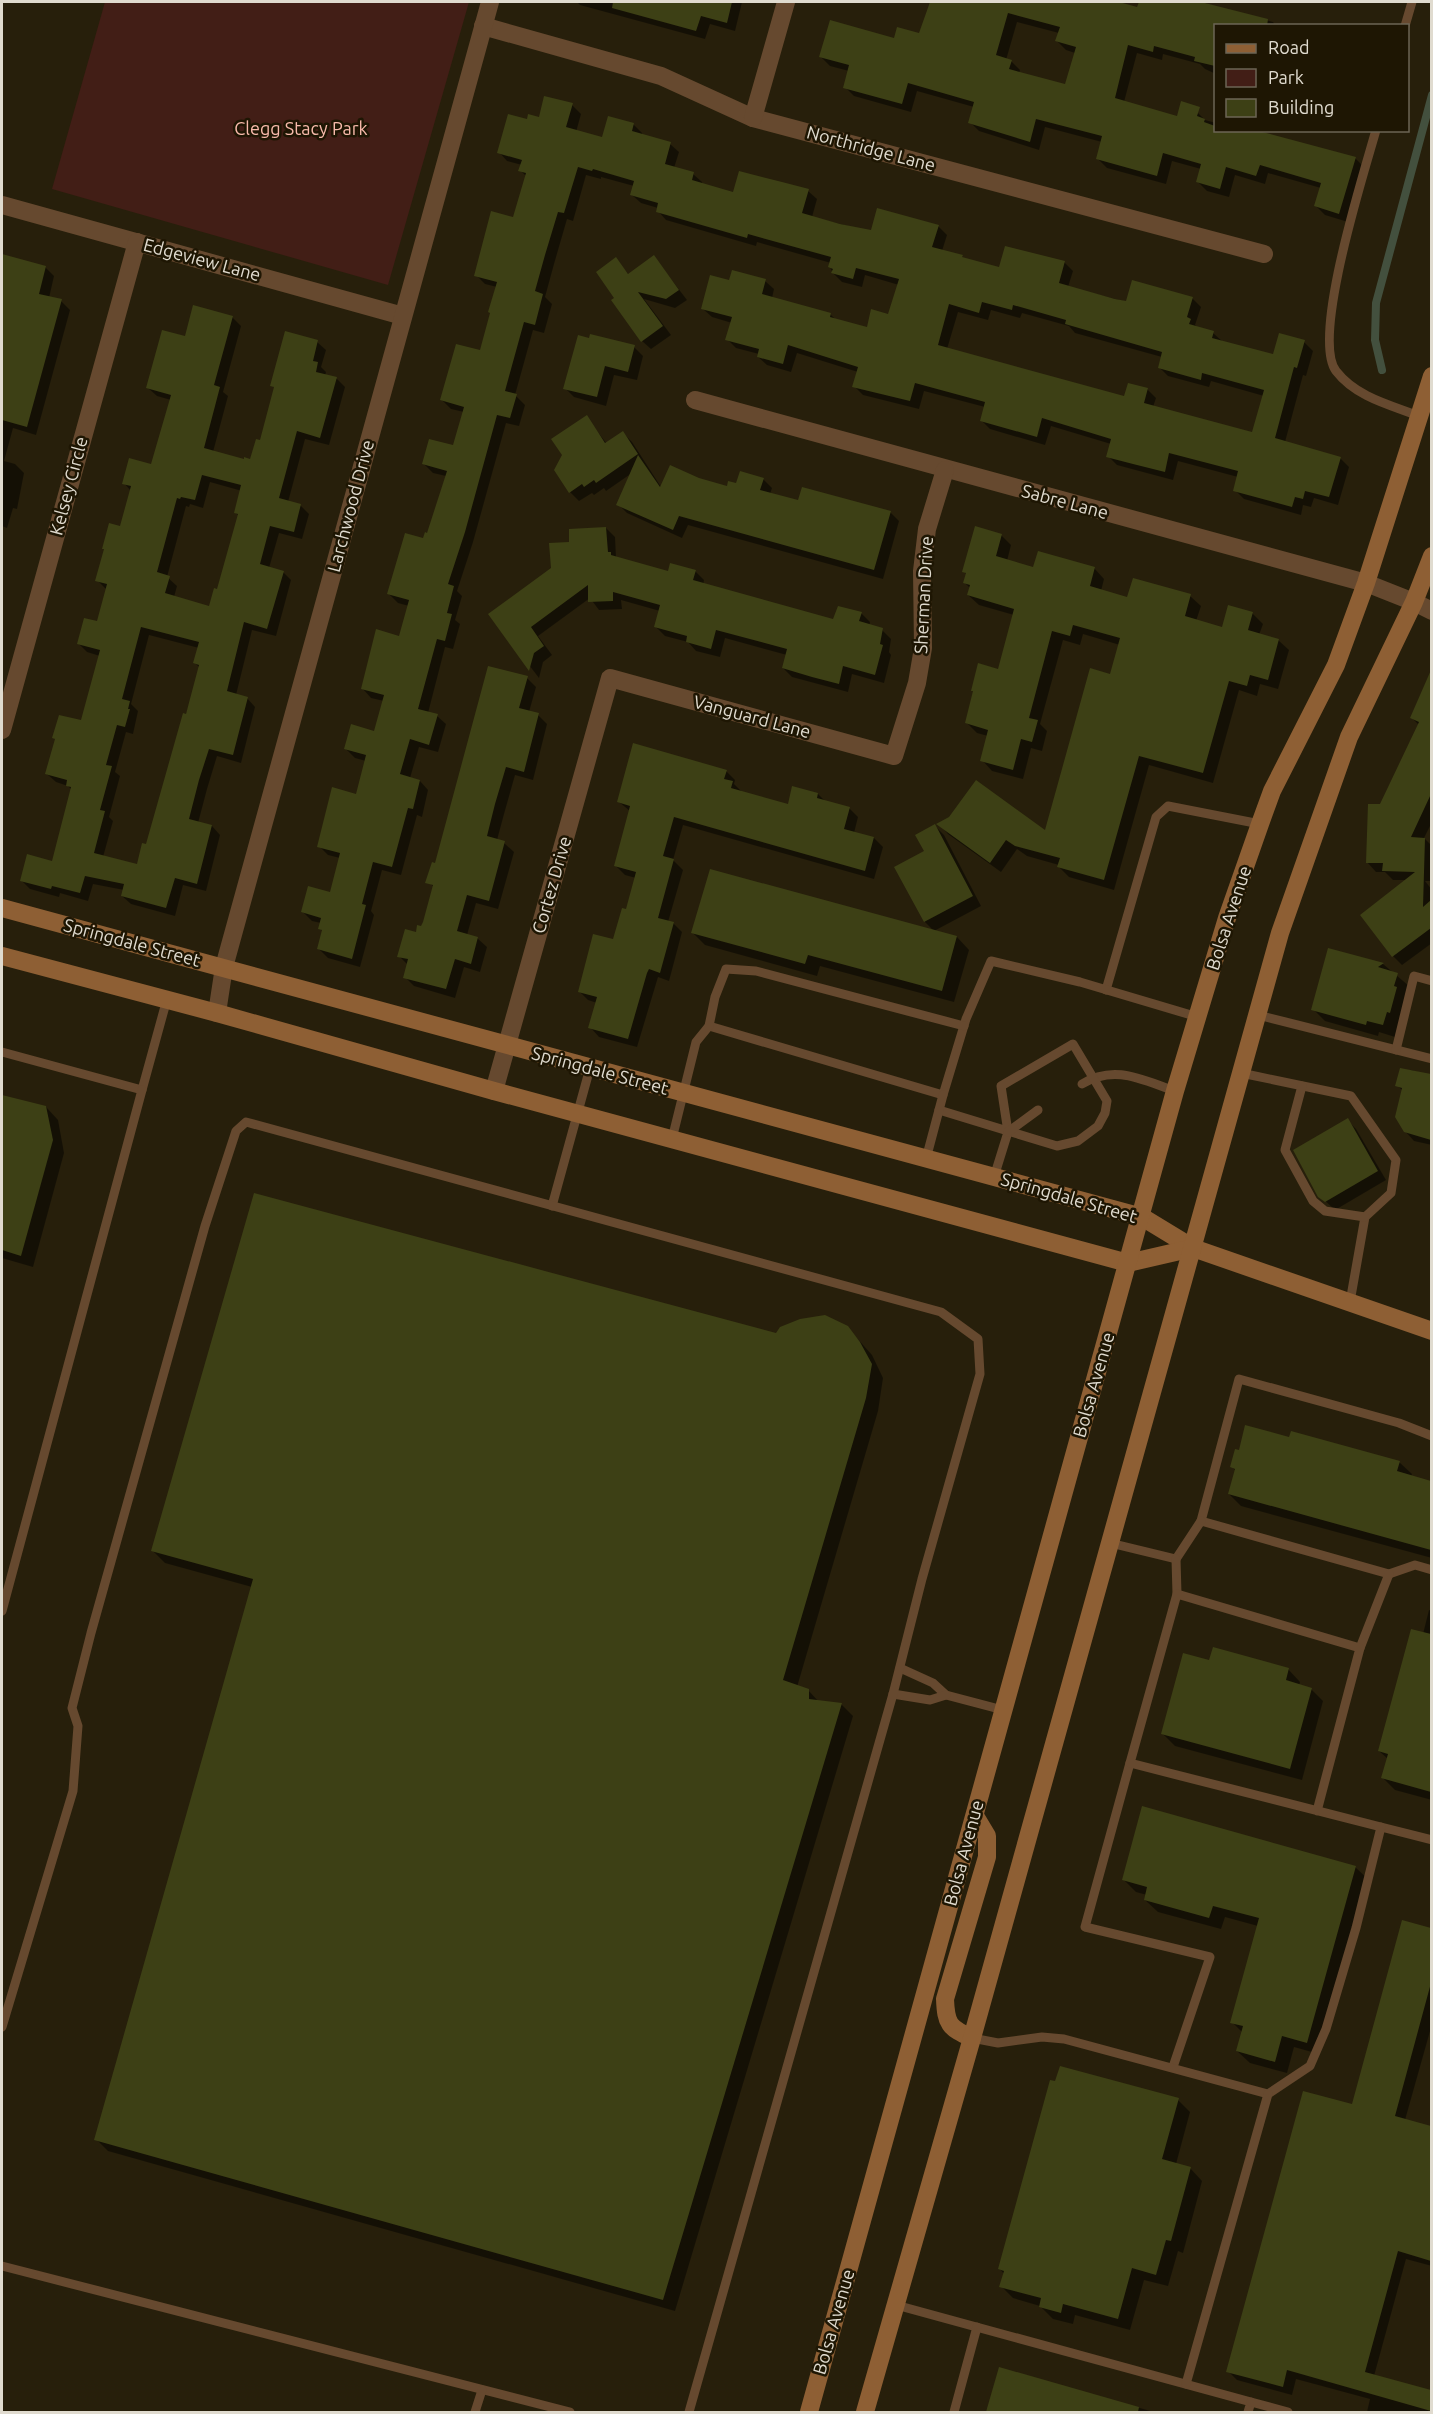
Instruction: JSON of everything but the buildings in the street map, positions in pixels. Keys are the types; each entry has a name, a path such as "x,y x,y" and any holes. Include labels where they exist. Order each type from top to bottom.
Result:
{"main road":[{"name":"Bolsa Avenue","path":"809,2412 1142,1217 1175,1091 1227,918 1272,790 1336,665 1366,583 1431,376"},
{"path":"865,2412 972,2038 1280,933 1349,737 1414,602 1431,556"},
{"name":"Springdale Street","path":"2,908 1142,1217 1193,1248 1431,1331"},
{"path":"2,956 217,1012 494,1091 1128,1263 1193,1248"},
{"path":"972,2038 954,2030 945,2018 945,1999 987,1857 987,1836 975,1816"}],"street":[{"name":"Larchwood Drive","path":"217,1012 224,967 490,2"},
{"path":"753,118 786,2"},
{"name":"Northridge Lane","path":"483,26 661,76 753,118 1264,254"},
{"name":"Edgeview Lane","path":"2,205 404,316"},
{"name":"Kelsey Circle","path":"2,730 137,242"},
{"name":"Sabre Lane","path":"695,400 1366,583 1431,611"},
{"name":"Sherman Drive","path":"894,756 919,671 923,648 922,571 926,539 945,470"},
{"name":"Vanguard Lane","path":"610,678 894,756"},
{"name":"Cortez Drive","path":"494,1091 610,678"}],"lane":[{"path":"1406,24 1412,2"},
{"path":"1375,132 1342,252 1328,343 1335,369 1353,390 1419,416"},
{"path":"1106,990 1156,817 1167,806 1260,824"},
{"path":"926,1159 964,1026 991,961 1106,990 1198,1017"},
{"path":"672,1139 696,1042 709,1026 715,997 726,969 756,971 964,1026"},
{"path":"1395,1050 1414,976 1431,981"},
{"path":"2,1611 167,999"},
{"path":"1258,1015 1431,1059"},
{"path":"709,1026 943,1095"},
{"path":"939,1110 1008,1132 1057,1146 1078,1141 1098,1126 1105,1113 1107,1101 1073,1044 1001,1086 1008,1132 994,1177"},
{"path":"2,1052 142,1090"},
{"path":"552,1206 590,1068"},
{"path":"1082,1084 1092,1078 1120,1073 1175,1091"},
{"path":"1241,1073 1351,1096 1396,1160 1391,1193 1365,1217 1350,1302"},
{"path":"1302,1086 1285,1150 1313,1201 1325,1211 1365,1217"},
{"path":"1008,1132 1038,1110"},
{"path":"2,2027 73,1791 78,1726 72,1708 91,1633 205,1226 236,1131 246,1122 941,1312 978,1339 980,1374 922,1579 900,1668 689,2412"},
{"path":"1173,2067 1210,1957 1085,1927 1177,1594 1176,1559 1201,1521 1239,1379 1399,1423 1431,1437"},
{"path":"1201,1521 1389,1574 1415,1565 1431,1570"},
{"path":"1110,1543 1176,1559"},
{"path":"1317,1811 1360,1648 1389,1574"},
{"path":"1177,1594 1360,1648"},
{"path":"900,1668 933,1683 945,1695 1003,1710"},
{"path":"892,1694 930,1700 945,1695"},
{"path":"1131,1763 1431,1840"},
{"path":"1186,2384 1268,2094 1310,2066 1326,2029 1356,1928 1382,1827"},
{"path":"972,2038 998,2043 1042,2037 1064,2039 1268,2094"},
{"path":"2,2266 570,2412"},
{"path":"896,2305 1288,2412"},
{"path":"954,2412 977,2327"},
{"path":"475,2412 482,2390"},
{"path":"1248,2412 1251,2402"}],"green space":[{"name":"Clegg Stacy Park","path":"105,2 469,2 388,285 52,189"}],"waterway":[{"path":"1382,370 1375,340 1376,303 1432,95"}]}
